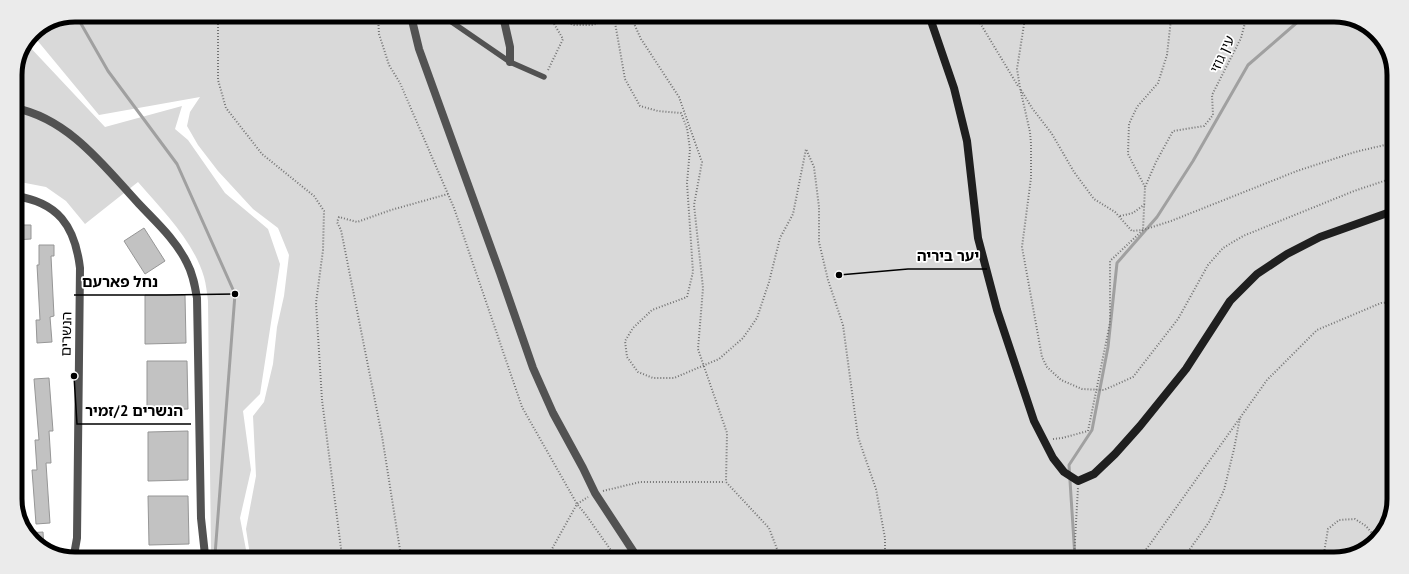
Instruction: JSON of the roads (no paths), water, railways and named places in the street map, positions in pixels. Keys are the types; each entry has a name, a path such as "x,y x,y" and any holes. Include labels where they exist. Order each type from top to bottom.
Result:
{"main road":[{"path":"931,22 954,88 967,141 978,238 996,310 1034,421 1053,458 1064,472 1078,481 1094,474 1115,454 1140,426 1186,370 1230,301 1257,274 1287,254 1320,237 1387,213"}],"street":[{"path":"412,22 419,49 533,368 553,413 595,493 634,552"},
{"path":"504,22 510,47 510,62"},
{"path":"22,110 42,117 60,126 83,144 166,233 187,262 194,279 196,298 201,518 205,552"},
{"name":"הנשרים","path":"22,197 37,200 58,214 73,236 78,250 80,283 76,538 74,552"}],"lane":[{"path":"452,22 510,62 544,77"}],"waterway":[{"path":"80,22 108,71 177,164 235,294 215,552"},
{"path":"1075,552 1069,465 1092,430 1108,347 1117,263 1157,217 1193,161 1248,65 1298,22"}],"place":[{"name":"יער ביריה","path":"839,275"},
{"name":"נחל פארעם","path":"235,294"},
{"name":"הנשרים 2/זמיר","path":"74,376"}]}
